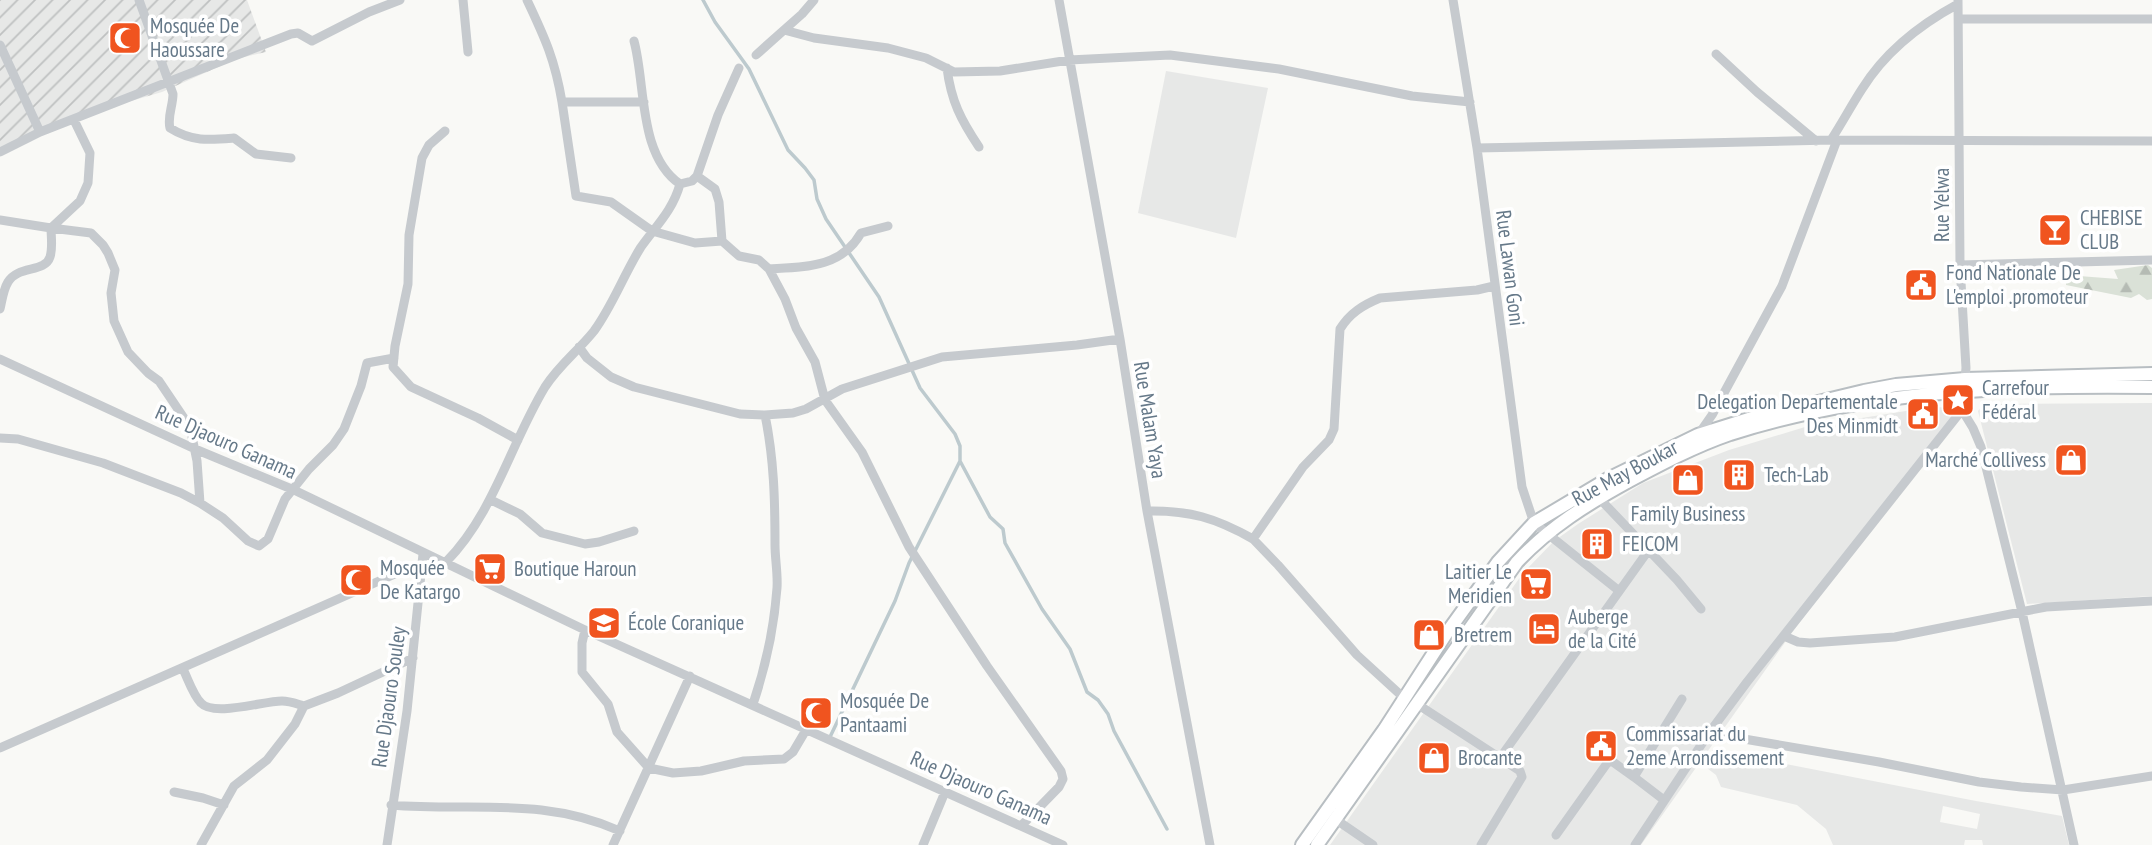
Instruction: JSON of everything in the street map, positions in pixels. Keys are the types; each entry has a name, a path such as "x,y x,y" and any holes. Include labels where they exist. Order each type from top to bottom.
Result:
{"main road":[{"name":"Rue May Boukar","path":"1317,845 1517,562 1546,533 1599,498 1666,462 1729,435 1810,413 1965,384 2152,374"},
{"name":"Rue May Boukar","path":"1301,845 1384,730 1473,595 1505,554 1534,523 1608,479 1698,435 1752,418 1896,385 2152,387"}],"street":[{"path":"139,0 170,82 173,102 168,123 174,131 192,139 233,137 256,154 291,158"},
{"path":"0,152 40,132 291,34 299,33 312,41 369,12 400,0"},
{"path":"463,0 467,52"},
{"path":"527,0 549,45 558,76 576,196 611,202 652,231 695,243 722,241"},
{"path":"756,54 814,0"},
{"name":"Rue Malam Yaya","path":"1059,0 1120,339 1147,511 1210,845"},
{"name":"Rue Lawan Goni","path":"1453,0 1477,148 1522,487 1534,523"},
{"path":"1698,435 1712,415 1782,286 1834,140 1863,87 1880,65 1926,22 1958,2"},
{"name":"Rue Yelwa","path":"1958,2 1960,265 1965,384 1962,410"},
{"path":"1959,19 2152,19"},
{"path":"784,30 814,38 888,48 926,58 954,72 976,73 1028,68 1069,60 1170,55 1279,69 1412,96 1470,102"},
{"path":"634,41 649,133 663,166 680,184"},
{"path":"0,45 40,132"},
{"path":"1716,54 1816,141"},
{"path":"680,184 692,181 696,176 739,68"},
{"path":"947,68 959,117 979,147"},
{"path":"562,102 644,102"},
{"path":"51,228 80,201 88,183 90,154 74,120"},
{"path":"444,131 429,145 422,158 409,235 408,284 393,367 411,387 518,440"},
{"path":"1477,148 1834,140 2152,141"},
{"path":"696,176 715,189 719,202 722,241 739,256 759,260 769,269 815,362 825,400 862,452 909,547 1061,771 1063,779 1059,787 1022,825"},
{"path":"446,563 464,543 491,500 518,440 558,367 594,330 652,231 671,208 680,184"},
{"path":"0,220 91,233 103,245 115,270 111,304 120,335 135,362 156,378 167,391 188,422 193,435 200,503"},
{"path":"769,269 815,266 846,252 861,233 888,226"},
{"path":"0,309 6,283 12,276 19,270 39,266 48,261 52,247 51,228"},
{"path":"1960,265 2152,260"},
{"path":"1253,539 1304,467 1329,440 1334,429 1339,337 1340,329 1346,320 1367,303 1381,298 1477,290 1494,286"},
{"path":"579,347 587,358 611,377 634,387 740,414 765,415 793,413 825,400 842,389 942,357 1120,339"},
{"path":"0,438 18,439 103,463 181,493 223,518 248,541 261,547 268,539 282,504 344,429 362,386 367,363 394,358"},
{"name":"Rue Djaouro Ganama","path":"0,359 195,449 294,491 585,630 1022,825 1050,842 1063,845"},
{"path":"1635,845 1709,733 1818,590 1962,410 1981,447 2022,612 2074,845"},
{"path":"753,705 769,646 777,585 775,486 772,448 765,415"},
{"path":"1599,498 1677,580 1701,610"},
{"path":"491,500 520,514 542,533 585,544 634,531"},
{"path":"1147,511 1192,513 1225,523 1253,539 1357,656 1404,698"},
{"path":"1534,523 1618,590"},
{"path":"1500,758 1648,551"},
{"name":"Rue Djaouro Souley","path":"387,845 413,658 423,554"},
{"path":"0,748 404,570 423,571"},
{"path":"1784,636 1798,642 1810,643 1895,637 2022,612 2088,604 2152,601"},
{"path":"585,630 582,672 608,704 617,732 649,768 673,773 701,771 744,761 784,760 793,752 806,730"},
{"path":"183,668 200,703 218,710 286,701 304,706 413,658"},
{"path":"613,845 690,677"},
{"path":"1634,776 1682,699"},
{"path":"1417,704 1520,772 1522,777 1481,845"},
{"path":"201,845 234,786 267,760 295,724 304,706"},
{"path":"1709,733 1979,782 2063,790 2152,776"},
{"path":"1556,835 1605,765 1613,762 1664,800"},
{"path":"174,792 224,805"},
{"path":"923,845 945,792"},
{"path":"391,805 542,809 593,819 620,831"},
{"path":"1335,819 1373,845"}],"shaded area":[{"path":"0,0 247,0 266,52 236,59 162,92 107,108 0,152"},
{"path":"1166,71 1268,88 1236,238 1138,213"},
{"name":"Marché Collivess","path":"2152,403 2152,596 2027,604 1978,411 1984,404"},
{"path":"1931,407 1961,408 1791,634 1641,845 1330,845 1523,573 1554,541 1643,483 1729,450 1805,427"},
{"path":"1713,750 2062,816 2069,845 1983,845 1982,840 1965,840 1964,845 1833,845 1826,829 1797,805 1721,787 1716,775 1703,765","holes":["1943,806 1980,814 1977,829 1940,822"]}],"green space":[{"path":"2148,265 2152,268 2152,299 2147,300 2139,294 2131,298 2066,285 2066,275 2118,279 2114,270"}],"waterway":[{"path":"703,0 715,22 749,69 788,150 814,180 817,199 826,219 879,297 920,388 955,434 960,446 960,461 990,517 1003,529 1005,543 1042,609 1070,649 1087,692 1098,700 1108,714 1114,731 1167,829"},
{"path":"830,737 895,601 909,563 960,461"}],"place":[{"name":"Mosquée De Haoussare","path":"125,38"},
{"name":"CHEBISE CLUB","path":"2055,230"},
{"name":"Fond Nationale De L'emploi .promoteur","path":"1921,285"},
{"name":"Carrefour Fédéral","path":"1958,400"},
{"name":"Delegation Departementale Des Minmidt","path":"1923,414"},
{"name":"Marché Collivess","path":"2071,460"},
{"name":"Tech-Lab","path":"1739,475"},
{"name":"Family Business","path":"1688,480"},
{"name":"FEICOM","path":"1597,544"},
{"name":"Boutique Haroun","path":"490,569"},
{"name":"Mosquée De Katargo","path":"356,580"},
{"name":"Laitier Le Meridien","path":"1536,584"},
{"name":"École Coranique","path":"604,623"},
{"name":"Auberge de la Cité","path":"1544,629"},
{"name":"Bretrem","path":"1429,635"},
{"name":"Mosquée De Pantaami","path":"816,713"},
{"name":"Commissariat du 2eme Arrondissement","path":"1601,746"},
{"name":"Brocante","path":"1434,758"}]}
